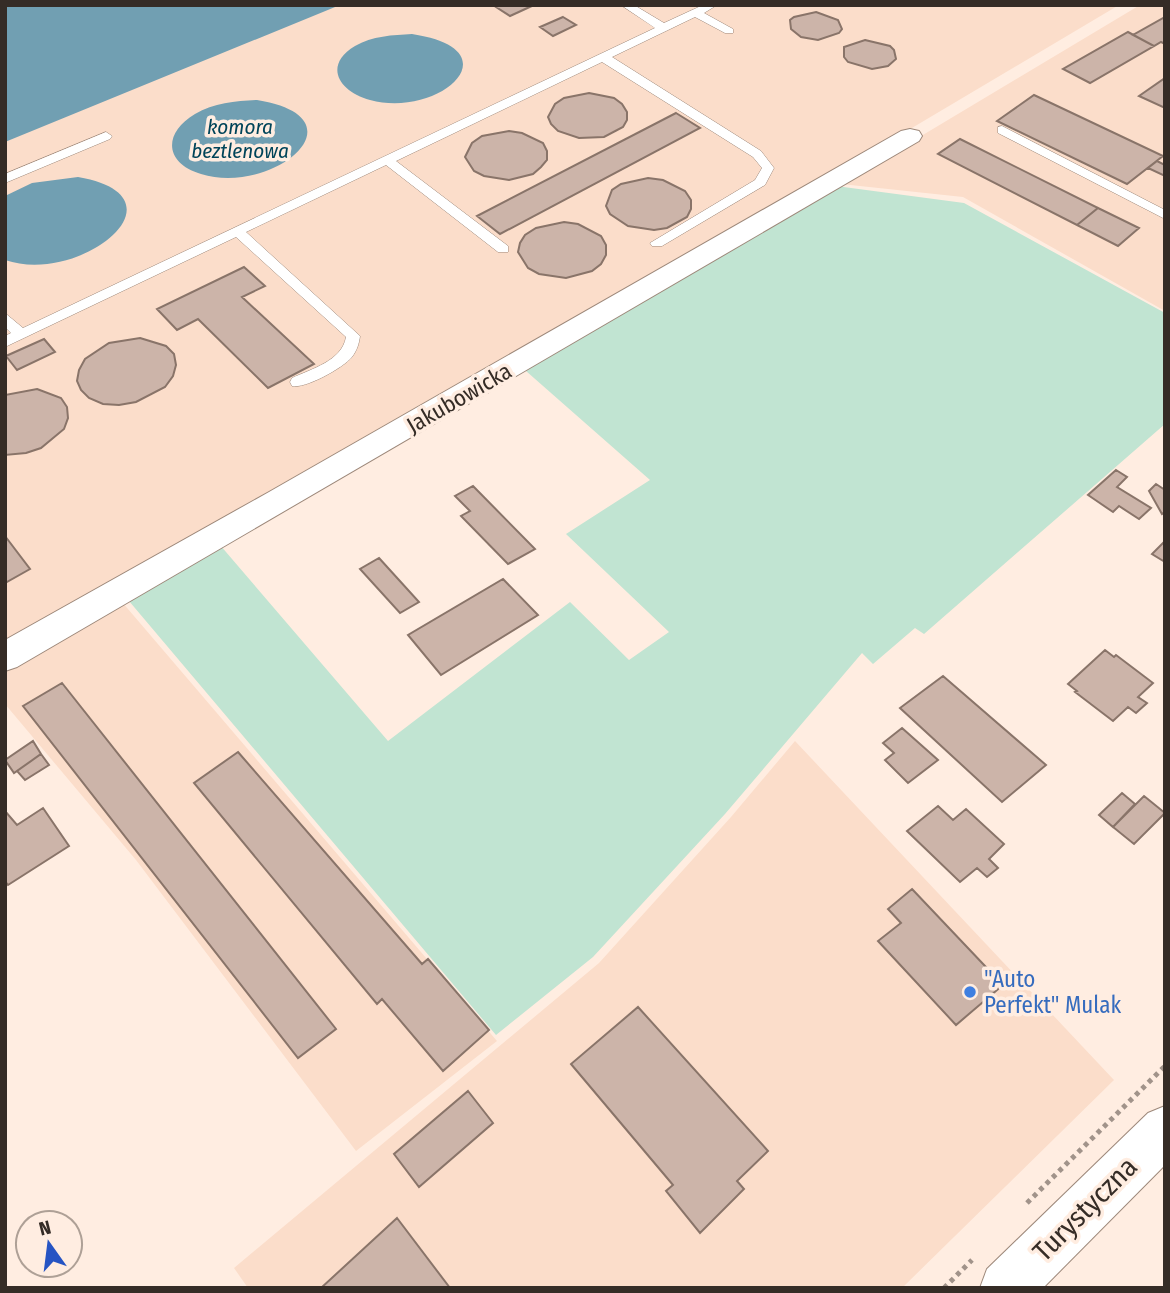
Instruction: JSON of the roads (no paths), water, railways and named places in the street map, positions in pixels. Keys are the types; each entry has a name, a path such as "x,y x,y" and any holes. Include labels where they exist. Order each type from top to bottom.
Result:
{"main road":[{"name":"Turystyczna","path":"989,1273 1165,1130"}],"street":[{"name":"Jakubowicka","path":"5,657 281,501 910,136"}],"lane":[{"path":"626,5 664,28"},
{"path":"5,342 712,5"},
{"path":"696,13 729,31"},
{"path":"603,57 757,154 764,159 768,168 760,182 657,243"},
{"path":"1002,130 1165,215"},
{"path":"5,179 106,136"},
{"path":"387,160 503,249"},
{"path":"237,231 353,336 353,346 348,355 297,382"},
{"path":"5,318 21,335"}],"water":[{"path":"5,5 340,5 5,142"},
{"name":"komora beztlenowa","path":"412,34 443,42 459,54 463,67 456,80 441,92 420,100 396,103 370,100 343,85 337,70 339,62 355,46 375,38"},
{"name":"komora beztlenowa","path":"257,100 289,109 305,122 307,137 297,152 279,165 256,174 229,178 201,174 189,169 174,155 173,138 177,130 195,114 217,105"},
{"path":"78,177 111,187 125,202 125,219 112,236 91,250 64,261 34,265 5,260 5,196 32,183"}],"place":[{"name":"\"Auto Perfekt\" Mulak","path":"970,992"}]}
